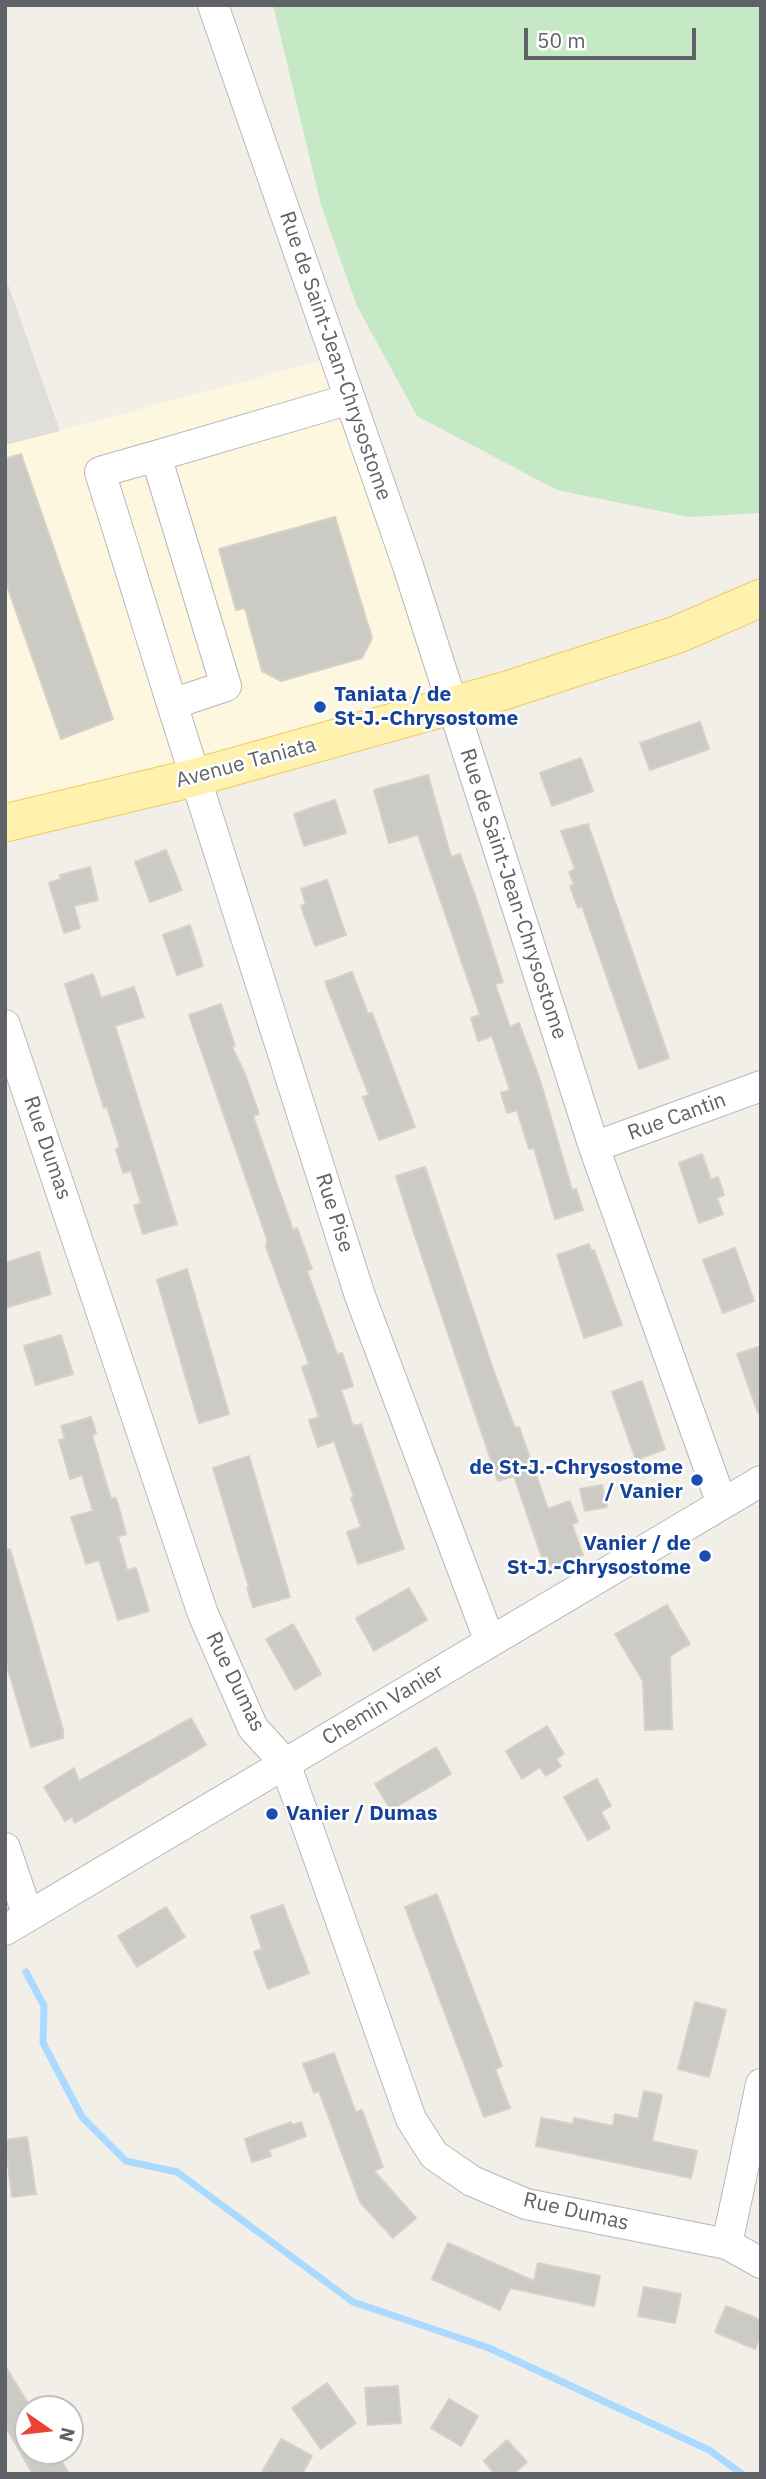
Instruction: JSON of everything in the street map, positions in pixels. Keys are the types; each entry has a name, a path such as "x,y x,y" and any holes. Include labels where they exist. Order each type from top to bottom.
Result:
{"main road":[{"name":"Avenue Taniata","path":"5,822 193,778 453,706 676,635 761,598"}],"street":[{"name":"Rue de Saint-Jean-Chrysostome","path":"213,5 453,706 594,1147 722,1504"},
{"path":"172,704 226,686 156,456 350,399"},
{"name":"Rue Pise","path":"156,456 100,472 193,778 360,1296 489,1642"},
{"name":"Rue Dumas","path":"5,1025 203,1614 253,1728 285,1763 411,2119 434,2155 472,2181 526,2204 727,2245 761,2263"},
{"name":"Rue Cantin","path":"594,1147 761,1086"},
{"name":"Chemin Vanier","path":"17,1923 761,1481"},
{"path":"5,1848 17,1923"},
{"path":"727,2245 761,2084"}],"shaded area":[{"path":"5,276 60,431 5,445"},
{"path":"335,357 453,706 5,823 5,445"}],"green space":[{"path":"273,5 761,5 761,513 689,517 557,490 417,416 357,306 321,205"}],"building":[{"path":"21,454 113,719 61,739 5,580 5,459"},
{"path":"335,517 372,638 362,658 281,681 262,671 245,608 236,610 219,549"},
{"path":"700,722 709,749 650,770 640,743"},
{"path":"581,758 593,791 552,806 540,773"},
{"path":"428,775 451,857 460,854 480,910 503,982 495,984 510,1027 519,1023 540,1080 572,1190 576,1189 583,1210 555,1219 534,1148 529,1149 517,1110 507,1113 501,1093 510,1090 492,1036 478,1041 471,1018 480,1015 418,835 389,843 374,790"},
{"path":"335,800 346,833 304,846 294,814"},
{"path":"588,824 669,1058 639,1069 582,906 578,908 570,886 574,885 569,872 575,869 561,831"},
{"path":"166,850 182,890 150,902 135,862"},
{"path":"90,867 98,900 74,906 80,928 64,933 49,883 61,879 60,875"},
{"path":"327,880 346,935 315,946 301,906 306,904 301,889"},
{"path":"190,925 203,966 177,975 163,935"},
{"path":"352,972 368,1014 372,1013 415,1127 379,1140 363,1097 369,1095 325,982"},
{"path":"93,974 101,998 134,987 144,1017 115,1026 177,1224 143,1234 134,1206 141,1203 131,1171 123,1173 116,1149 120,1148 107,1107 104,1108 65,984"},
{"path":"221,1004 235,1046 232,1047 259,1114 253,1116 293,1230 297,1228 312,1269 307,1271 337,1354 342,1353 353,1386 341,1390 353,1426 361,1424 404,1549 358,1564 347,1532 361,1527 351,1498 354,1497 334,1441 318,1447 309,1420 319,1417 302,1367 309,1364 266,1247 267,1239 189,1015"},
{"path":"702,1154 711,1180 718,1177 724,1195 717,1198 723,1214 699,1223 679,1163"},
{"path":"425,1167 495,1375 515,1428 519,1427 548,1509 570,1501 578,1522 572,1524 583,1555 551,1567 546,1556 542,1558 514,1476 498,1481 413,1230 396,1176"},
{"path":"589,1244 591,1251 594,1250 622,1325 584,1338 557,1255"},
{"path":"735,1248 754,1301 723,1313 703,1260"},
{"path":"39,1252 51,1294 5,1308 5,1263"},
{"path":"187,1269 229,1414 199,1423 157,1280"},
{"path":"61,1335 73,1374 36,1385 24,1346"},
{"path":"761,1346 761,1413 758,1413 737,1354"},
{"path":"642,1381 665,1449 636,1460 612,1392"},
{"path":"91,1417 96,1433 92,1435 111,1499 116,1498 126,1534 118,1537 127,1570 136,1568 149,1611 118,1620 99,1560 86,1564 71,1517 93,1511 82,1475 70,1479 59,1440 65,1439 61,1426"},
{"path":"249,1456 290,1597 253,1607 213,1468"},
{"path":"602,1485 607,1507 585,1511 580,1489"},
{"path":"10,1549 63,1730 63,1738 31,1747 5,1659 5,1550"},
{"path":"409,1588 427,1620 374,1651 356,1618"},
{"path":"667,1605 690,1644 670,1656 672,1729 645,1730 643,1681 615,1634"},
{"path":"293,1624 321,1674 295,1690 266,1639"},
{"path":"191,1718 206,1745 75,1823 72,1817 65,1821 44,1787 74,1768 79,1781"},
{"path":"547,1726 564,1754 556,1759 561,1766 546,1776 540,1767 522,1779 506,1751"},
{"path":"436,1747 451,1774 391,1810 375,1784"},
{"path":"597,1779 611,1806 601,1812 610,1828 588,1840 564,1797"},
{"path":"437,1894 502,2066 495,2069 510,2108 484,2117 405,1907"},
{"path":"283,1905 309,1973 268,1989 254,1952 262,1949 251,1916"},
{"path":"166,1907 185,1937 137,1967 118,1936"},
{"path":"695,2002 726,2010 709,2077 678,2069"},
{"path":"334,2053 356,2113 362,2110 383,2167 374,2171 416,2218 393,2238 360,2202 319,2091 314,2093 303,2064"},
{"path":"644,2091 662,2095 652,2141 697,2151 691,2178 536,2146 541,2118 573,2124 574,2118 613,2126 615,2114 638,2119"},
{"path":"291,2122 292,2125 301,2122 306,2136 269,2150 271,2156 252,2162 245,2139"},
{"path":"27,2137 36,2194 12,2197 5,2140"},
{"path":"448,2243 534,2281 538,2263 600,2276 594,2306 510,2288 500,2310 432,2279"},
{"path":"644,2287 681,2294 675,2323 638,2316"},
{"path":"726,2306 761,2320 761,2336 755,2349 715,2332"},
{"path":"5,2366 23,2395 14,2395 14,2441 5,2426"},
{"path":"327,2383 356,2423 321,2449 292,2408"},
{"path":"398,2386 401,2423 368,2425 365,2388"},
{"path":"449,2399 478,2416 461,2446 431,2428"},
{"path":"281,2439 312,2456 302,2474 261,2474"},
{"path":"507,2440 527,2462 514,2474 495,2474 484,2461"},
{"path":"28,2465 64,2465 69,2474 33,2474"}],"waterway":[{"path":"26,1972 44,2006 43,2043 82,2117 126,2161 177,2172 353,2302 489,2348 709,2450 742,2474"}],"place":[{"name":"Taniata / de St-J.-Chrysostome","path":"320,707"},
{"name":"de St-J.-Chrysostome / Vanier","path":"697,1480"},
{"name":"Vanier / de St-J.-Chrysostome","path":"705,1556"},
{"name":"Vanier / Dumas","path":"272,1814"}]}
